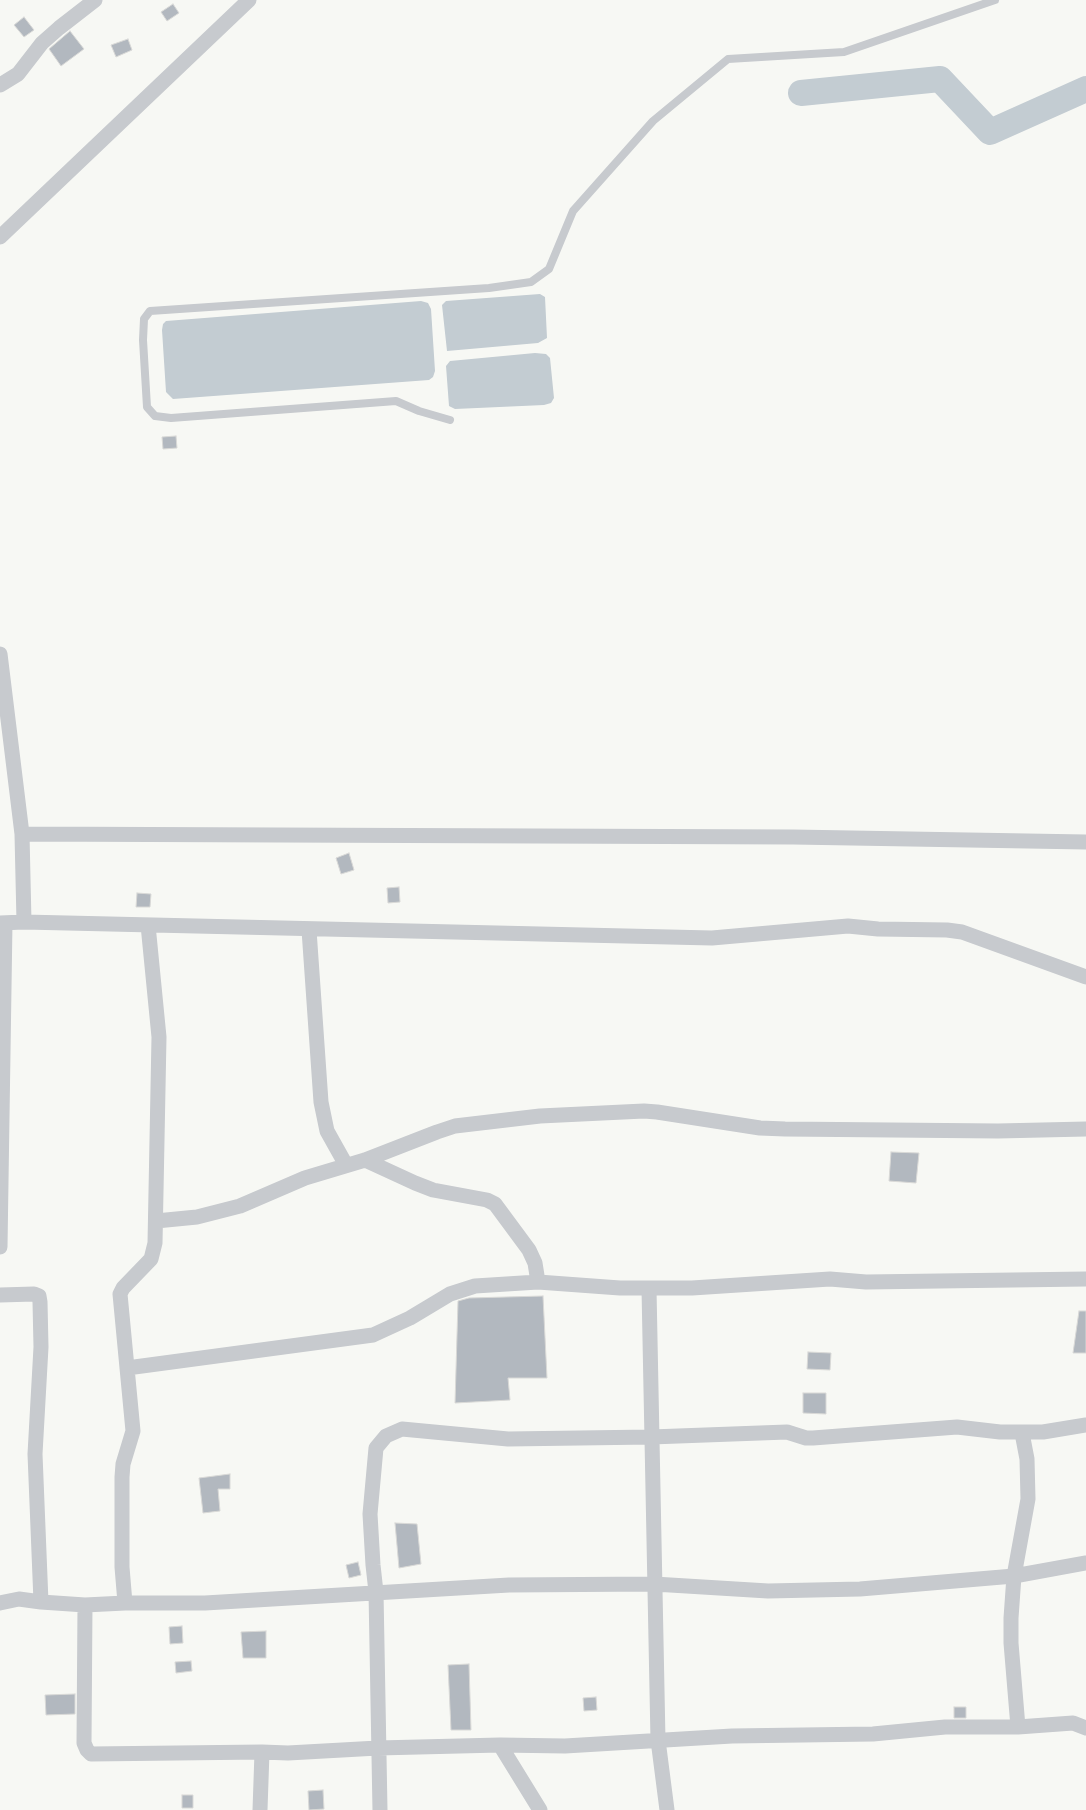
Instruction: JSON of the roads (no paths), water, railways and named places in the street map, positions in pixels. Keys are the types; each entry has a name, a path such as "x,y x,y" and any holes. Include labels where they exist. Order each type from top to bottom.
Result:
{"street":[{"path":"0,86 18,74 42,43 58,28 96,0"},
{"path":"0,237 249,0"},
{"path":"0,654 22,834 24,922"},
{"path":"22,834 793,837 1086,842"},
{"path":"0,1247 3,923 712,938 848,926 878,929 947,930 962,932 1086,977"},
{"path":"124,1603 122,1477 123,1464 133,1431 120,1294 123,1288 150,1259 155,1243 156,1221 159,1037 148,925"},
{"path":"309,930 321,1102 327,1131 346,1165"},
{"path":"156,1221 197,1217 240,1206 305,1178 365,1160 455,1126 540,1116 644,1111 777,1129 998,1131 1086,1129"},
{"path":"365,1160 434,1190 487,1200 495,1204 529,1250 535,1262 538,1282"},
{"path":"126,1368 373,1335 410,1318 450,1294 476,1286 538,1282 649,1289 830,1279 866,1282 1086,1279"},
{"path":"649,1289 658,1740 667,1810"},
{"path":"0,1295 34,1294 39,1296 40,1302 41,1347 35,1454 41,1602"},
{"path":"380,1810 376,1592 370,1530 372,1471 376,1448 386,1436 402,1429 508,1439 651,1437 786,1432 806,1438 813,1438 957,1427 1022,1433 1052,1431 1086,1425"},
{"path":"1018,1727 1011,1618 1014,1576 1028,1499 1027,1459 1022,1433"},
{"path":"0,1603 19,1599 84,1605 205,1603 509,1585 654,1584 768,1591 860,1589 1014,1576 1086,1563"},
{"path":"84,1605 84,1743 91,1754 288,1753 378,1748 500,1745 565,1746 732,1736 873,1734 945,1727 1018,1727 1073,1723 1086,1728"},
{"path":"500,1745 540,1810"},
{"path":"260,1810 262,1752"}],"lane":[{"path":"450,420 418,411 396,401 180,417 155,416 147,407 142,340 144,319 150,311 489,288 531,282 548,269 573,211 653,121 728,59 844,52 995,0"}],"waterway":[{"path":"801,93 940,79 990,132 1086,89"}]}
